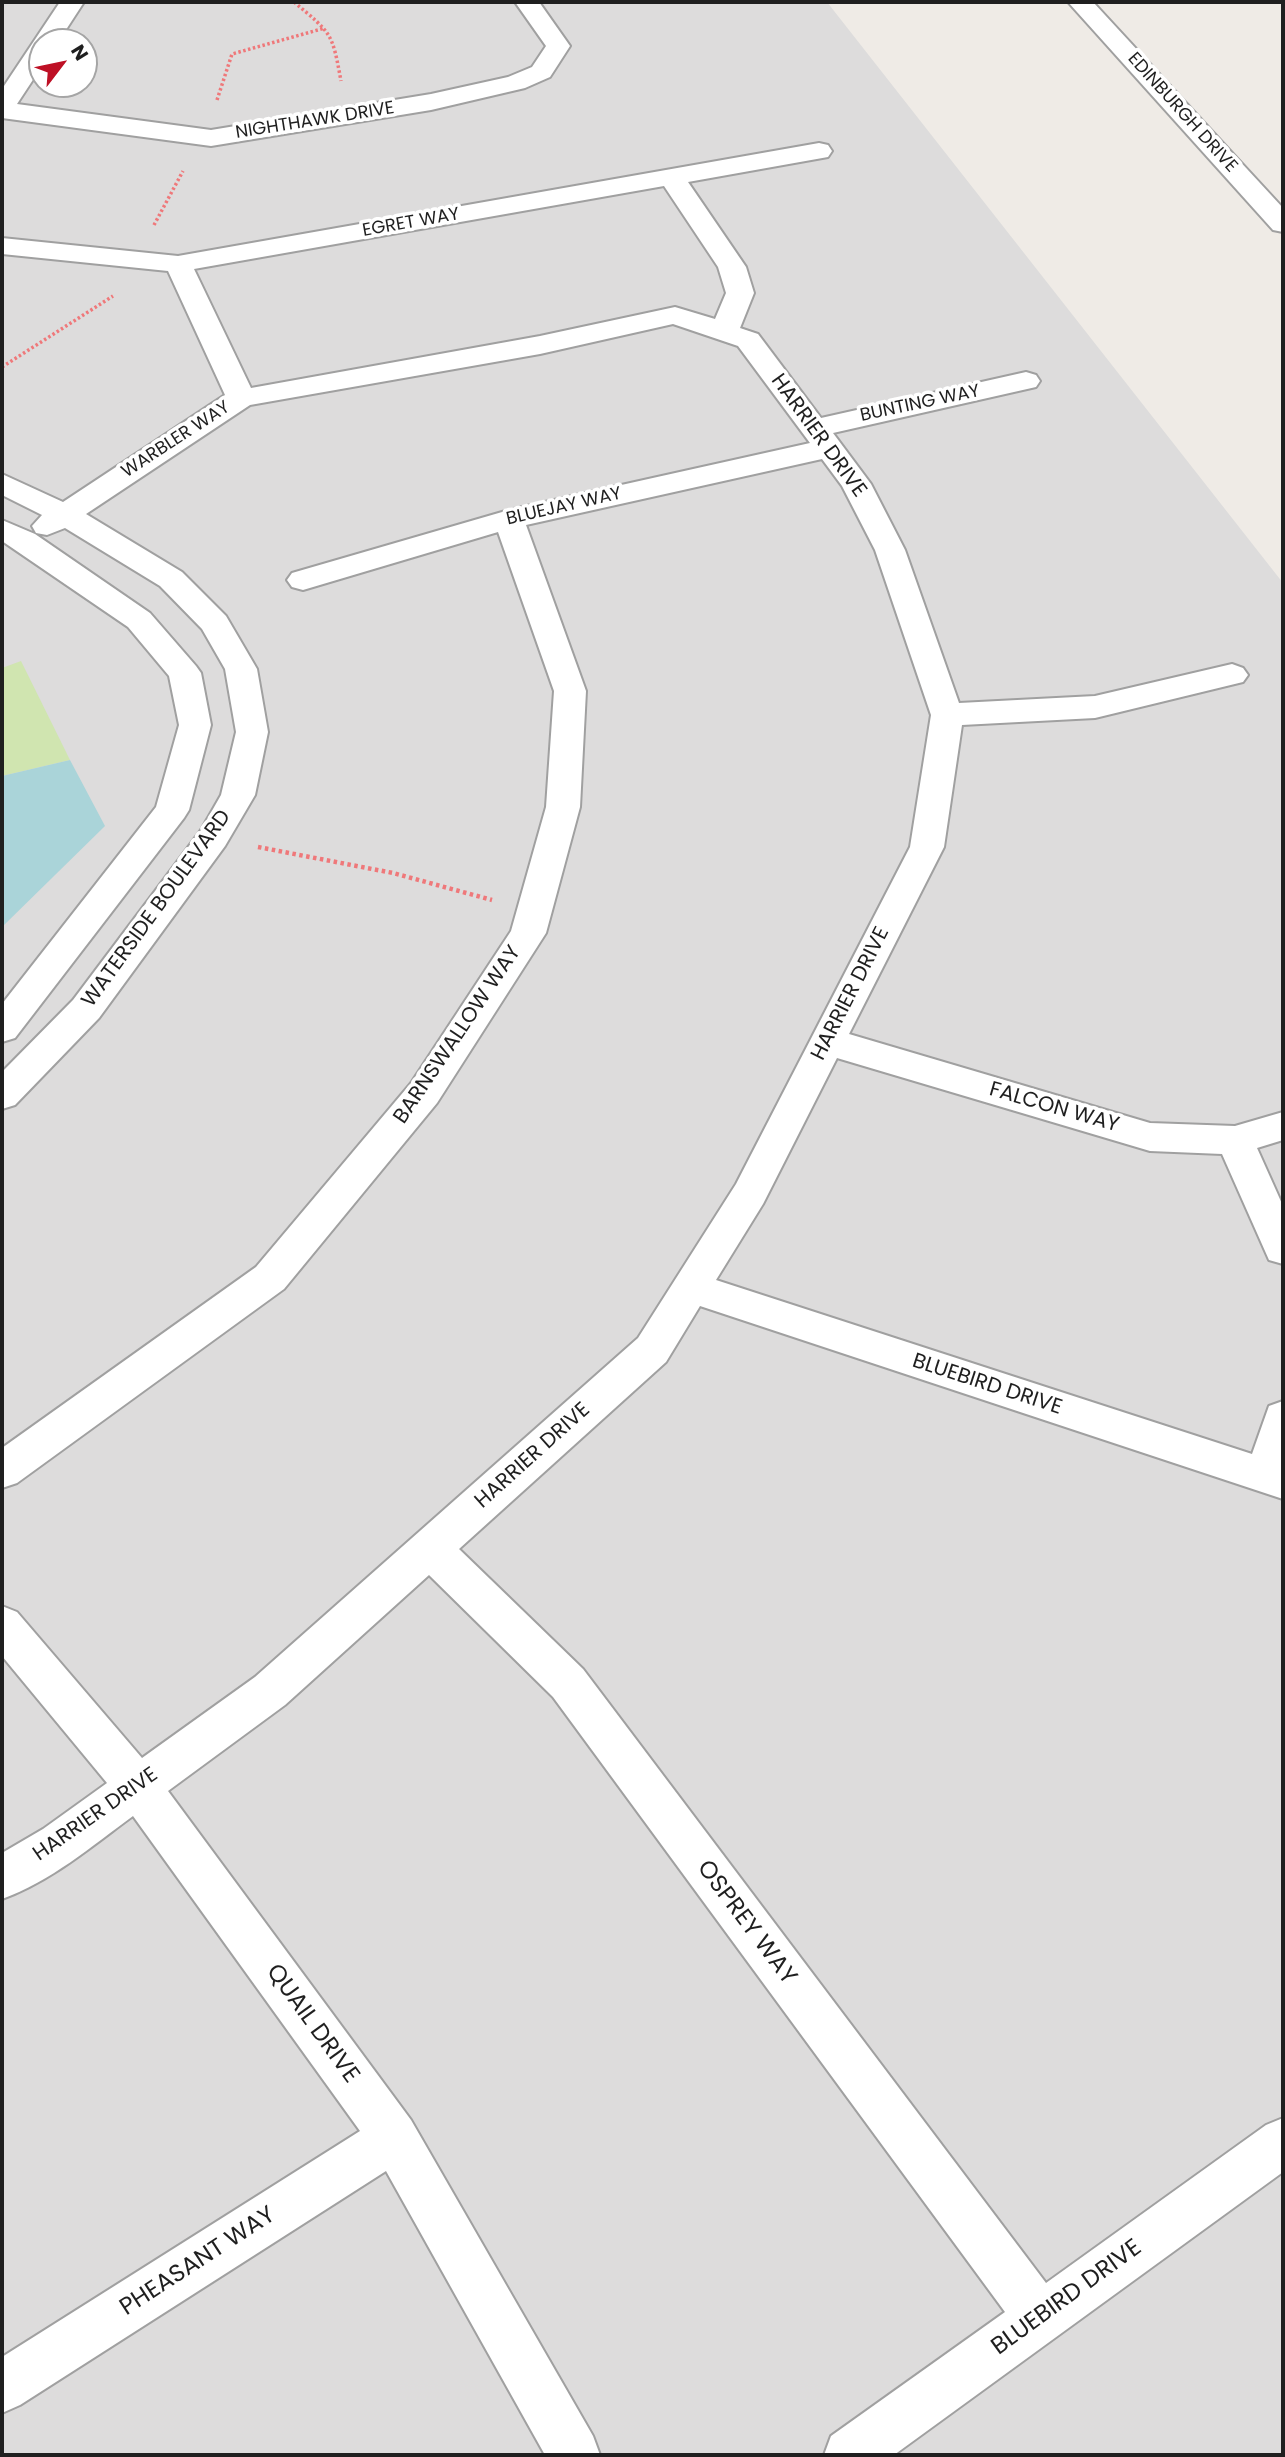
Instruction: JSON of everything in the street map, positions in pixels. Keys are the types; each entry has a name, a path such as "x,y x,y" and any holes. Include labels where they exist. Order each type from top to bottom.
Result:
{"street":[{"path":"55,28 72,2"},
{"name":"NIGHTHAWK DRIVE","path":"2,109 211,138 504,86 541,72 558,46 527,2"},
{"name":"EDINBURGH DRIVE","path":"1080,2 1283,224"},
{"path":"2,109 28,69"},
{"name":"EGRET WAY","path":"2,246 178,264 819,151"},
{"path":"671,177 732,267 740,292 724,332"},
{"name":"WARBLER WAY","path":"13,535 64,514 241,398 178,264"},
{"name":"HARRIER DRIVE","path":"2,1877 59,1844 270,1691 652,1350 750,1193 927,848 947,715 890,550 856,484 748,340 675,316 540,345 241,398"},
{"name":"BUNTING WAY","path":"821,438 1026,381"},
{"name":"BLUEJAY WAY","path":"303,580 509,519 821,438"},
{"name":"WATERSIDE BOULEVARD","path":"2,483 64,514 171,579 215,623 241,668 252,732 238,795 213,838 86,1009 2,1095"},
{"name":"BARNSWALLOW WAY","path":"2,1471 270,1278 424,1093 528,933 563,807 570,691 509,519"},
{"path":"2,1029 172,810 195,724 185,673 139,621 13,535"},
{"path":"947,715 1095,707 1233,675"},
{"name":"FALCON WAY","path":"827,1041 1150,1137 1236,1140 1283,1126"},
{"path":"1236,1140 1283,1249"},
{"name":"BLUEBIRD DRIVE","path":"690,1287 1275,1479"},
{"path":"1275,1479 1283,1418"},
{"name":"OSPREY WAY","path":"430,1548 568,1683 1040,2317"},
{"name":"QUAIL DRIVE","path":"2,1625 138,1786 394,2137 574,2455"},
{"name":"PHEASANT WAY","path":"2,2387 394,2137"},
{"name":"BLUEBIRD DRIVE","path":"850,2455 1040,2317 1280,2150"}],"path":[{"path":"294,2 325,28 334,41 341,86 352,115"},
{"path":"2,367 117,293 212,116 232,54 325,28"},
{"path":"213,838 393,873 534,911"}],"shaded area":[{"path":"2,2 827,2 1283,583 1283,2455 2,2455"}],"green space":[{"path":"21,661 70,760 2,776 2,668"}],"water":[{"path":"70,760 105,826 2,927 2,776"}]}
